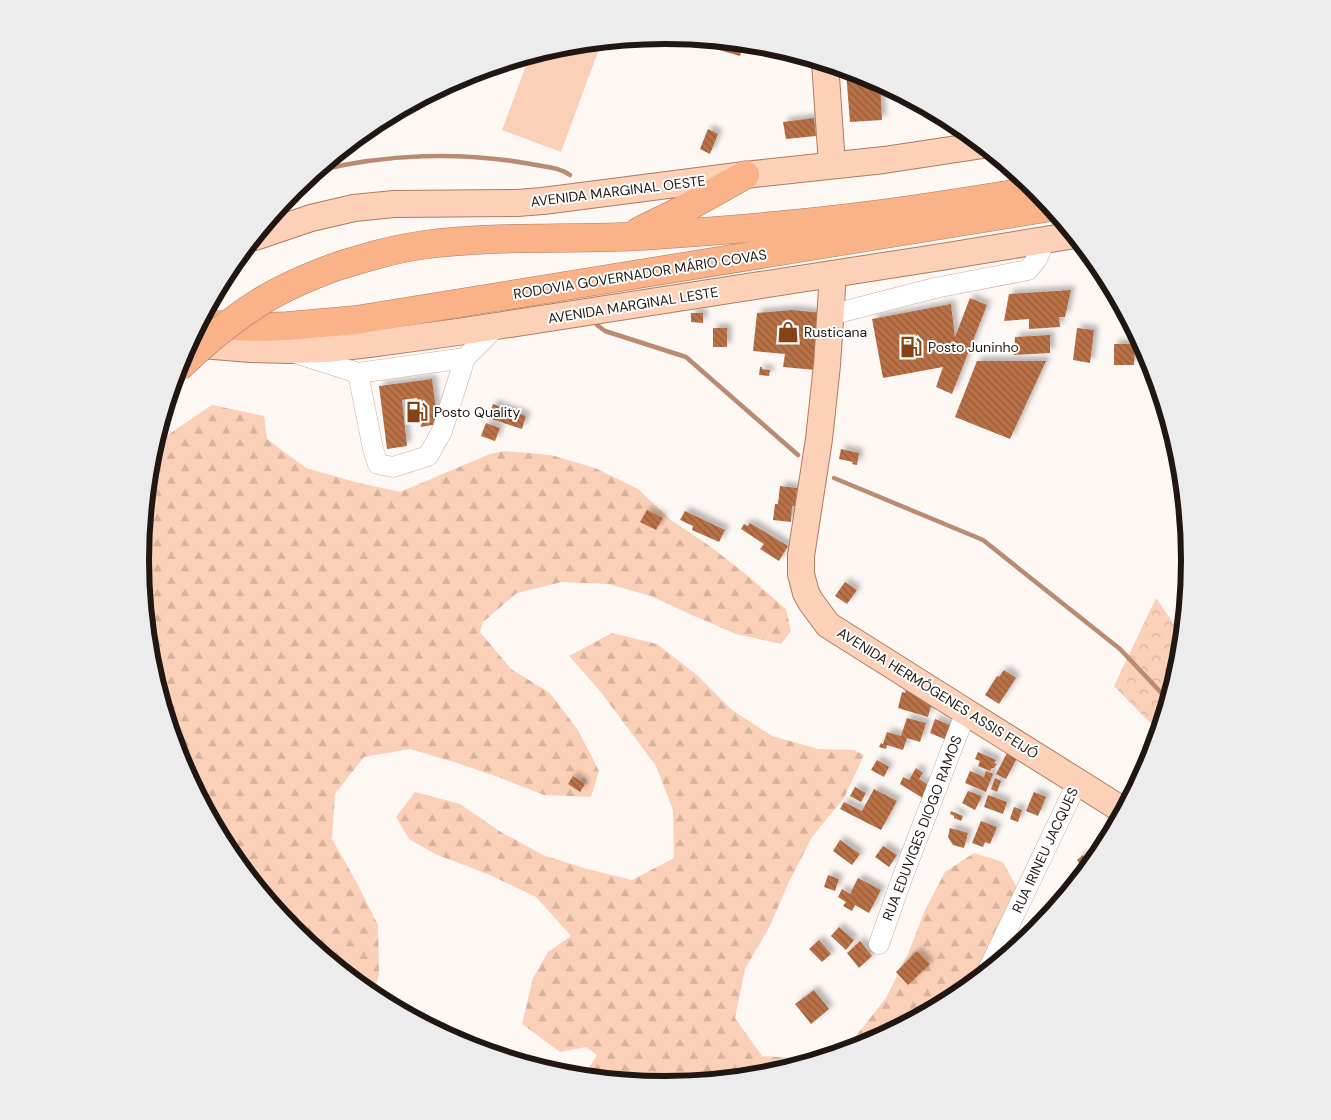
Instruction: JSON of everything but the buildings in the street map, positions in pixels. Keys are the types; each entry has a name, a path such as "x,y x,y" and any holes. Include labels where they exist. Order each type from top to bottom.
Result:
{"highway":[{"path":"629,237 745,175"},
{"name":"RODOVIA GOVERNADOR MÁRIO COVAS","path":"192,355 210,338 266,299 335,267 394,250 488,240 629,237 701,232 844,218 1027,192"},
{"name":"RODOVIA GOVERNADOR MÁRIO COVAS","path":"206,324 256,327 287,326 363,318 1043,208"}],"main road":[{"path":"825,69 832,165"},
{"name":"AVENIDA MARGINAL OESTE","path":"266,233 312,218 354,208 394,204 543,201 745,175 884,160 968,142"},
{"name":"AVENIDA MARGINAL LESTE","path":"197,345 287,350 343,347 496,326 1067,236"},
{"name":"AVENIDA HERMÓGENES ASSIS FEIJÓ","path":"833,274 819,439 801,556 801,574 806,593 828,625 1119,807"}],"street":[{"path":"830,315 935,288 1028,270 1037,259 1046,240"},
{"path":"935,258 935,288"},
{"path":"358,373 373,449 378,464 393,467 428,456 442,431 465,358 496,326"},
{"path":"287,350 358,373 465,358"},
{"name":"RUA EDUVIGES DIOGO RAMOS","path":"879,944 966,712"},
{"name":"RUA IRINEU JACQUES","path":"993,959 1078,781"}],"green space":[{"path":"599,49 561,152 502,130 527,62"},
{"path":"212,405 264,416 267,439 306,468 400,492 490,454 504,451 551,455 595,468 638,489 671,520 711,547 748,576 786,609 791,631 781,644 736,634 651,596 608,584 562,582 517,593 483,622 480,632 511,669 550,693 578,730 599,771 591,797 544,795 498,777 410,749 364,757 335,794 332,839 378,925 379,974 376,987 351,970 325,948 277,900 236,847 218,818 189,758 167,694 159,661 150,594 150,526 159,459 166,436"},
{"path":"1156,598 1177,628 1172,661 1154,727 1114,686"},
{"path":"612,633 657,644 697,675 732,710 772,736 818,749 854,750 864,755 844,798 812,837 789,882 769,928 745,969 735,1018 762,1056 801,1058 733,1072 699,1075 632,1075 587,1070 597,1055 586,1047 560,1052 522,1024 533,978 548,952 571,936 536,897 490,875 435,854 409,839 396,817 415,792 460,804 501,832 543,855 587,869 632,880 674,858 673,810 656,766 600,691 569,656"},
{"path":"974,853 1003,862 1022,897 1001,952 980,970 924,1007 894,1023 833,1048 855,1037 886,998 908,954 925,910 945,872"}],"waterway":[{"path":"330,168 396,158 450,156 477,157 531,164 557,169 570,175"},
{"path":"597,325 605,331 686,357 798,455"},
{"path":"834,478 983,540 1120,649 1164,695"}],"place":[{"name":"Rusticana","path":"788,332"},
{"name":"Posto Juninho","path":"911,347"},
{"name":"Posto Quality","path":"417,412"}]}
